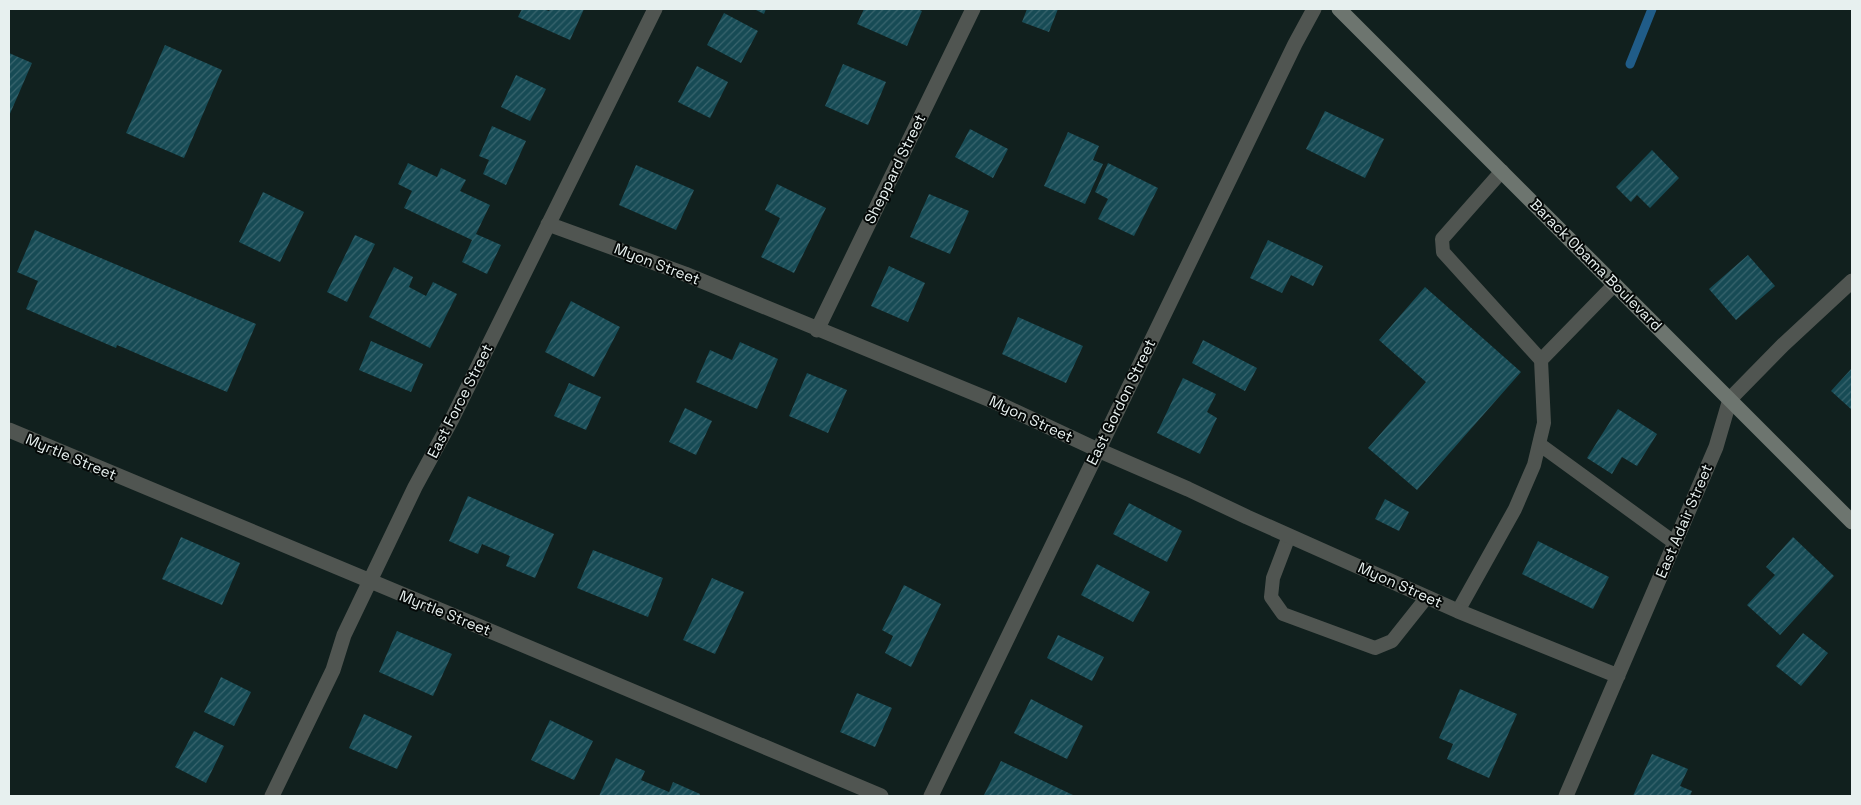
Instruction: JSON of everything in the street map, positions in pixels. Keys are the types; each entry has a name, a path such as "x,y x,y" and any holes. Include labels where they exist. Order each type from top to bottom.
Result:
{"main road":[{"name":"Barack Obama Boulevard","path":"1339,9 1852,522"}],"street":[{"name":"East Force Street","path":"272,796 333,670 344,635 415,487 452,419 655,9"},
{"name":"Sheppard Street","path":"817,330 973,9"},
{"name":"East Gordon Street","path":"931,796 1295,44 1314,9"},
{"name":"Myon Street","path":"548,224 685,274 993,401 1458,611 1618,676"},
{"path":"1730,399 1852,281"},
{"name":"East Adair Street","path":"1566,796 1716,448 1730,399"},
{"name":"Myrtle Street","path":"9,430 881,796"}],"lane":[{"path":"1458,611 1515,508 1534,466 1544,423 1541,360 1443,252 1442,239 1502,171"},
{"path":"1541,360 1615,284"},
{"path":"1539,444 1675,543"},
{"path":"1289,536 1272,578 1271,597 1283,614 1375,648 1392,641 1427,597"}],"building":[{"path":"522,9 543,9 549,11 550,9 584,9 570,40 518,17"},
{"path":"754,9 766,9 764,14"},
{"path":"864,9 917,9 922,11 907,46 857,24"},
{"path":"1027,9 1058,9 1049,32 1022,22"},
{"path":"724,13 758,31 741,63 707,45"},
{"path":"165,45 222,70 184,158 126,133"},
{"path":"9,53 32,63 9,116"},
{"path":"843,64 886,82 868,125 825,106"},
{"path":"697,66 728,82 710,118 678,102"},
{"path":"516,75 546,89 530,121 501,107"},
{"path":"1325,111 1384,139 1365,178 1306,149"},
{"path":"492,126 526,141 506,185 483,174 489,160 479,156"},
{"path":"970,129 1008,149 993,178 955,157"},
{"path":"1068,132 1099,146 1093,160 1103,164 1085,204 1044,186"},
{"path":"1652,150 1679,178 1650,208 1637,195 1631,202 1616,187"},
{"path":"408,163 437,177 441,168 466,180 460,191 490,205 476,234 501,245 487,274 462,262 472,240 404,208 412,191 398,184"},
{"path":"1108,163 1158,188 1134,236 1098,219 1108,199 1095,192"},
{"path":"636,165 694,190 676,230 619,205"},
{"path":"777,184 826,208 794,273 761,257 780,218 765,210"},
{"path":"263,192 304,212 280,262 239,242"},
{"path":"929,194 969,211 950,254 910,237"},
{"path":"35,230 256,324 227,392 117,345 116,348 26,309 38,281 17,272"},
{"path":"355,235 375,244 347,302 327,292"},
{"path":"1268,240 1323,266 1313,286 1291,275 1282,293 1250,278"},
{"path":"1748,255 1775,286 1736,320 1709,289"},
{"path":"889,266 925,283 908,322 871,306"},
{"path":"394,267 413,277 409,287 426,296 433,282 457,294 430,348 369,317"},
{"path":"1425,287 1521,372 1417,490 1368,448 1426,382 1379,340"},
{"path":"571,301 620,327 594,377 545,352"},
{"path":"1018,317 1083,346 1066,383 1002,354"},
{"path":"1203,340 1257,368 1245,391 1192,363"},
{"path":"371,341 423,364 411,392 359,370"},
{"path":"740,342 778,359 757,409 696,382 710,350 732,360"},
{"path":"1852,368 1852,410 1831,391"},
{"path":"807,373 847,390 828,433 789,416"},
{"path":"1183,378 1216,394 1207,412 1217,418 1200,454 1157,433"},
{"path":"569,383 601,397 586,430 554,416"},
{"path":"685,408 712,421 696,455 669,442"},
{"path":"1618,409 1657,434 1637,466 1622,457 1612,474 1587,458"},
{"path":"468,496 554,534 535,578 506,566 510,556 482,544 478,554 449,541"},
{"path":"1385,499 1409,512 1399,531 1375,519"},
{"path":"1129,503 1182,531 1167,562 1113,534"},
{"path":"181,537 240,563 222,605 162,579"},
{"path":"1793,537 1834,576 1780,635 1747,605 1775,575 1766,567"},
{"path":"1538,541 1609,577 1593,609 1522,574"},
{"path":"593,550 663,578 648,617 577,588"},
{"path":"1097,564 1150,592 1133,622 1081,595"},
{"path":"712,578 744,592 715,654 683,640"},
{"path":"904,585 941,604 911,667 885,653 893,636 882,630"},
{"path":"397,631 452,654 433,696 379,672"},
{"path":"1803,633 1828,653 1801,686 1776,666"},
{"path":"1058,635 1104,657 1092,681 1047,658"},
{"path":"221,677 251,692 234,726 204,712"},
{"path":"1460,689 1517,714 1489,778 1447,759 1453,744 1439,738"},
{"path":"857,693 892,708 875,747 840,732"},
{"path":"1031,699 1083,726 1067,759 1014,733"},
{"path":"364,714 412,736 397,769 349,748"},
{"path":"550,720 593,741 574,780 531,760"},
{"path":"194,731 224,746 206,783 175,767"},
{"path":"1652,754 1688,769 1680,786 1692,791 1690,796 1633,796"},
{"path":"616,758 645,771 641,780 669,792 673,782 700,794 700,796 599,796"},
{"path":"1001,761 1075,796 986,796 984,795"}],"waterway":[{"path":"1630,64 1652,9"}]}
